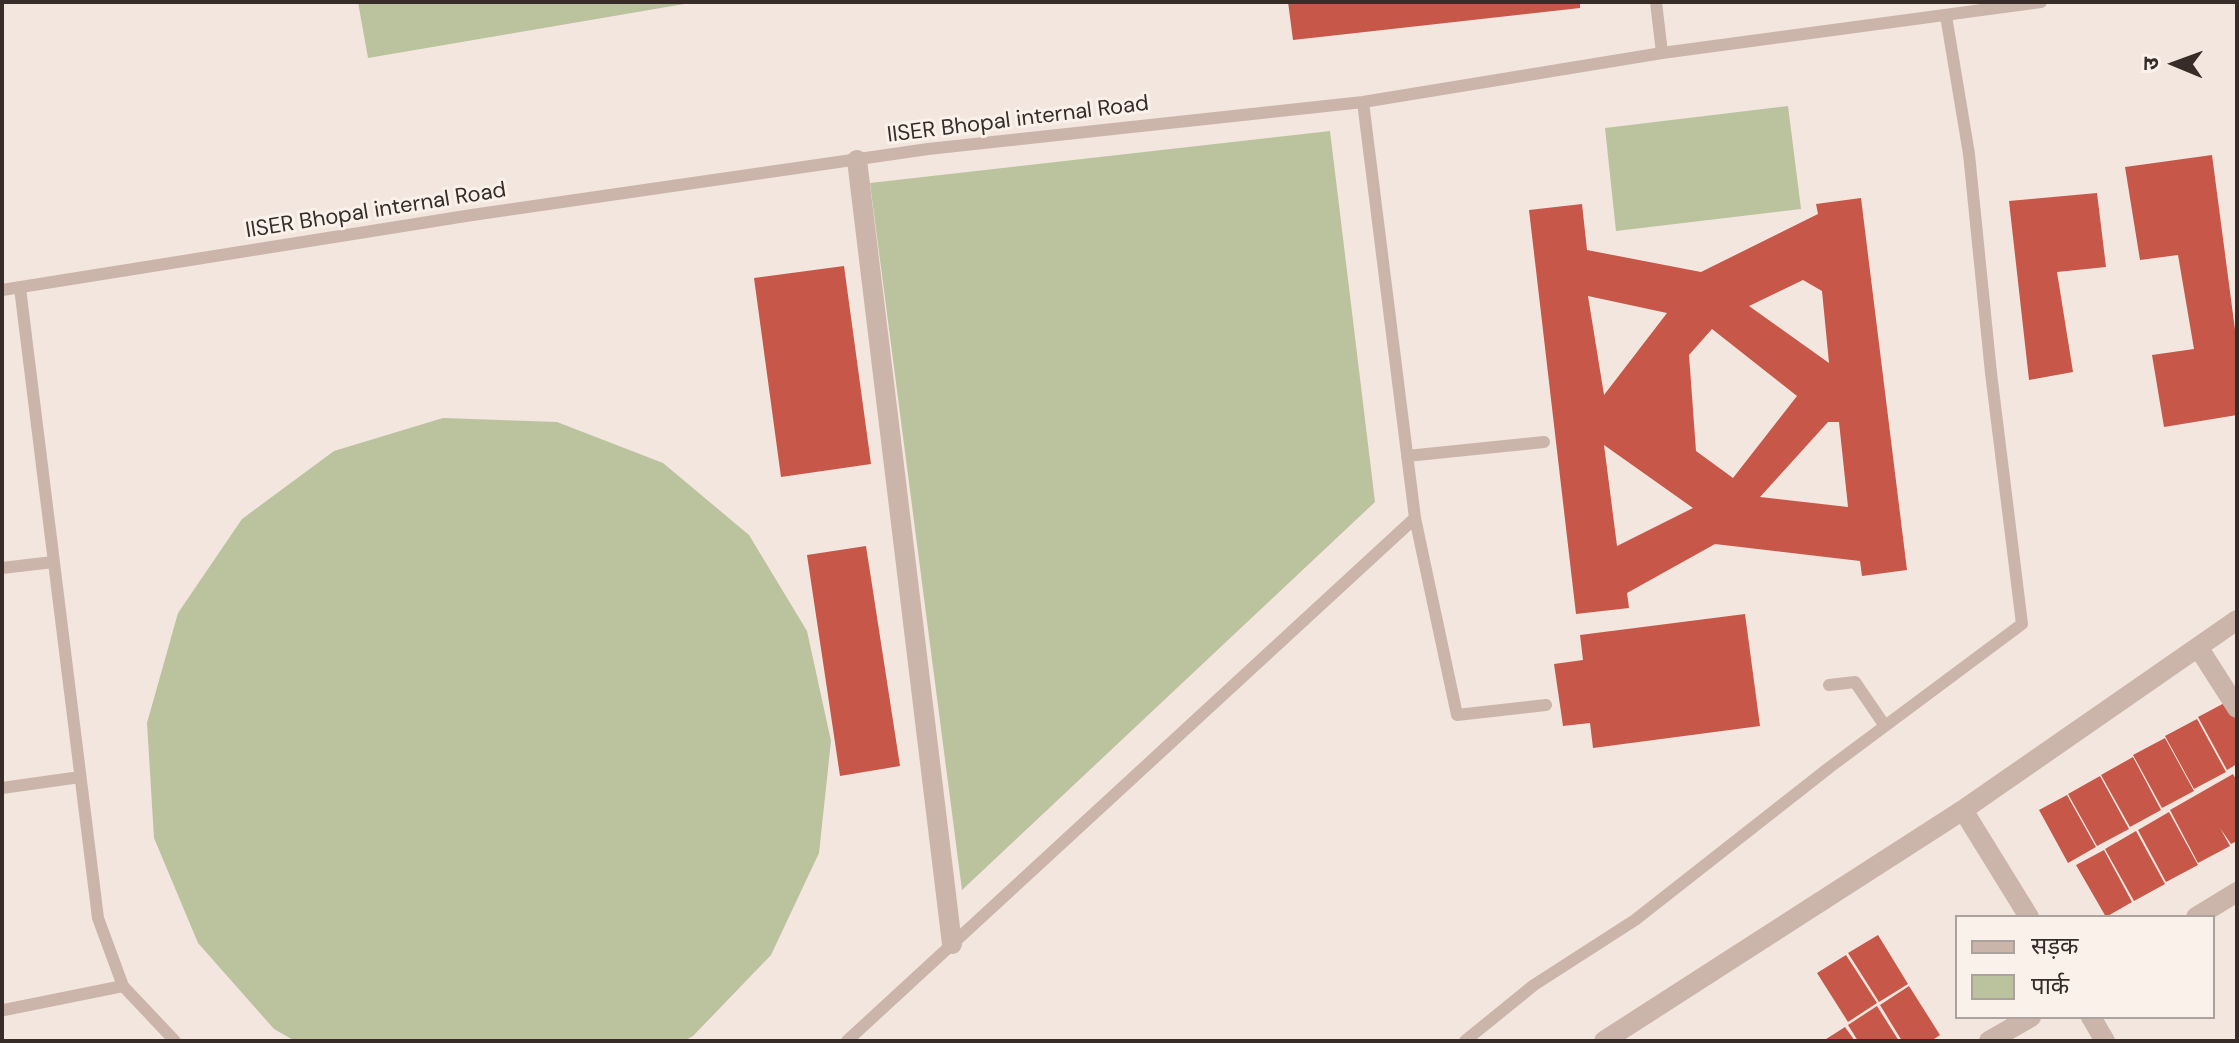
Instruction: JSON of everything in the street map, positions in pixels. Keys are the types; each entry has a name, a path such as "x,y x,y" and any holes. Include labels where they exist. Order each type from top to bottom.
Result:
{"street":[{"path":"857,160 952,944"},
{"path":"1604,1041 1963,810 2237,620"},
{"path":"2198,647 2237,708"},
{"path":"1963,810 2028,915"},
{"path":"2199,915 2237,892"},
{"path":"1989,1041 2028,1019"},
{"path":"2092,1019 2105,1041"}],"lane":[{"path":"1656,2 1662,53"},
{"name":"IISER Bhopal internal Road","path":"2,290 472,215 928,149 1363,102 1662,53 2041,2"},
{"path":"1465,1041 1534,985 1635,920 2022,624 1991,373 1969,154 1946,16"},
{"path":"1363,102 1415,518 1457,715 1546,705"},
{"path":"20,288 98,918 123,986 175,1041"},
{"path":"1407,456 1544,442"},
{"path":"847,1041 1415,518"},
{"path":"2,568 53,562"},
{"path":"1829,685 1855,682 1885,726"},
{"path":"2,788 80,777"},
{"path":"4,1010 123,986"}],"green space":[{"path":"358,2 696,2 368,58"},
{"path":"1788,106 1801,209 1616,231 1605,128"},
{"path":"1330,131 1375,502 962,890 870,183"},
{"path":"443,418 557,422 663,463 749,535 807,631 831,741 819,853 771,955 693,1036 684,1041 295,1041 274,1029 198,943 154,838 147,723 178,613 242,519 334,451"}],"building":[{"path":"1288,2 1580,2 1580,8 1293,40"},
{"path":"2212,155 2237,345 2237,415 2164,427 2152,355 2194,349 2178,255 2140,260 2125,167"},
{"path":"2097,193 2106,267 2057,272 2073,372 2029,380 2009,201"},
{"path":"1861,198 1907,570 1862,576 1860,561 1715,544 1627,593 1629,608 1576,614 1529,210 1582,204 1587,250 1701,272 1818,214 1816,204","holes":["1803,280 1822,291 1829,363 1749,306","1588,296 1667,313 1604,395","1712,329 1797,396 1733,478 1696,451 1689,355","1828,422 1839,422 1848,507 1760,497","1604,445 1693,508 1617,546"]},
{"path":"844,266 871,464 781,477 754,278"},
{"path":"866,546 900,766 840,776 807,555"},
{"path":"1745,614 1760,726 1593,748 1590,723 1563,726 1554,664 1583,660 1580,635"},
{"path":"2230,700 2237,713 2237,764 2227,770 2198,717"},
{"path":"2197,719 2226,772 2194,789 2165,736"},
{"path":"2165,738 2194,791 2162,808 2133,755"},
{"path":"2133,757 2161,810 2130,827 2101,775"},
{"path":"2233,774 2237,781 2237,841 2231,844 2220,828 2230,846 2198,863 2170,810"},
{"path":"2100,776 2129,829 2097,846 2068,794"},
{"path":"2067,795 2096,847 2068,863 2039,810"},
{"path":"2169,812 2198,865 2166,882 2138,830"},
{"path":"2136,831 2165,884 2134,901 2105,849"},
{"path":"2104,850 2132,902 2105,915 2076,865"},
{"path":"1878,935 1908,984 1879,1002 1848,953"},
{"path":"1846,955 1877,1003 1848,1022 1817,973"},
{"path":"1909,986 1940,1035 1931,1041 1902,1041 1880,1005"},
{"path":"1877,1006 1899,1041 1858,1041 1848,1025"},
{"path":"1845,1027 1855,1041 1823,1041"}]}
